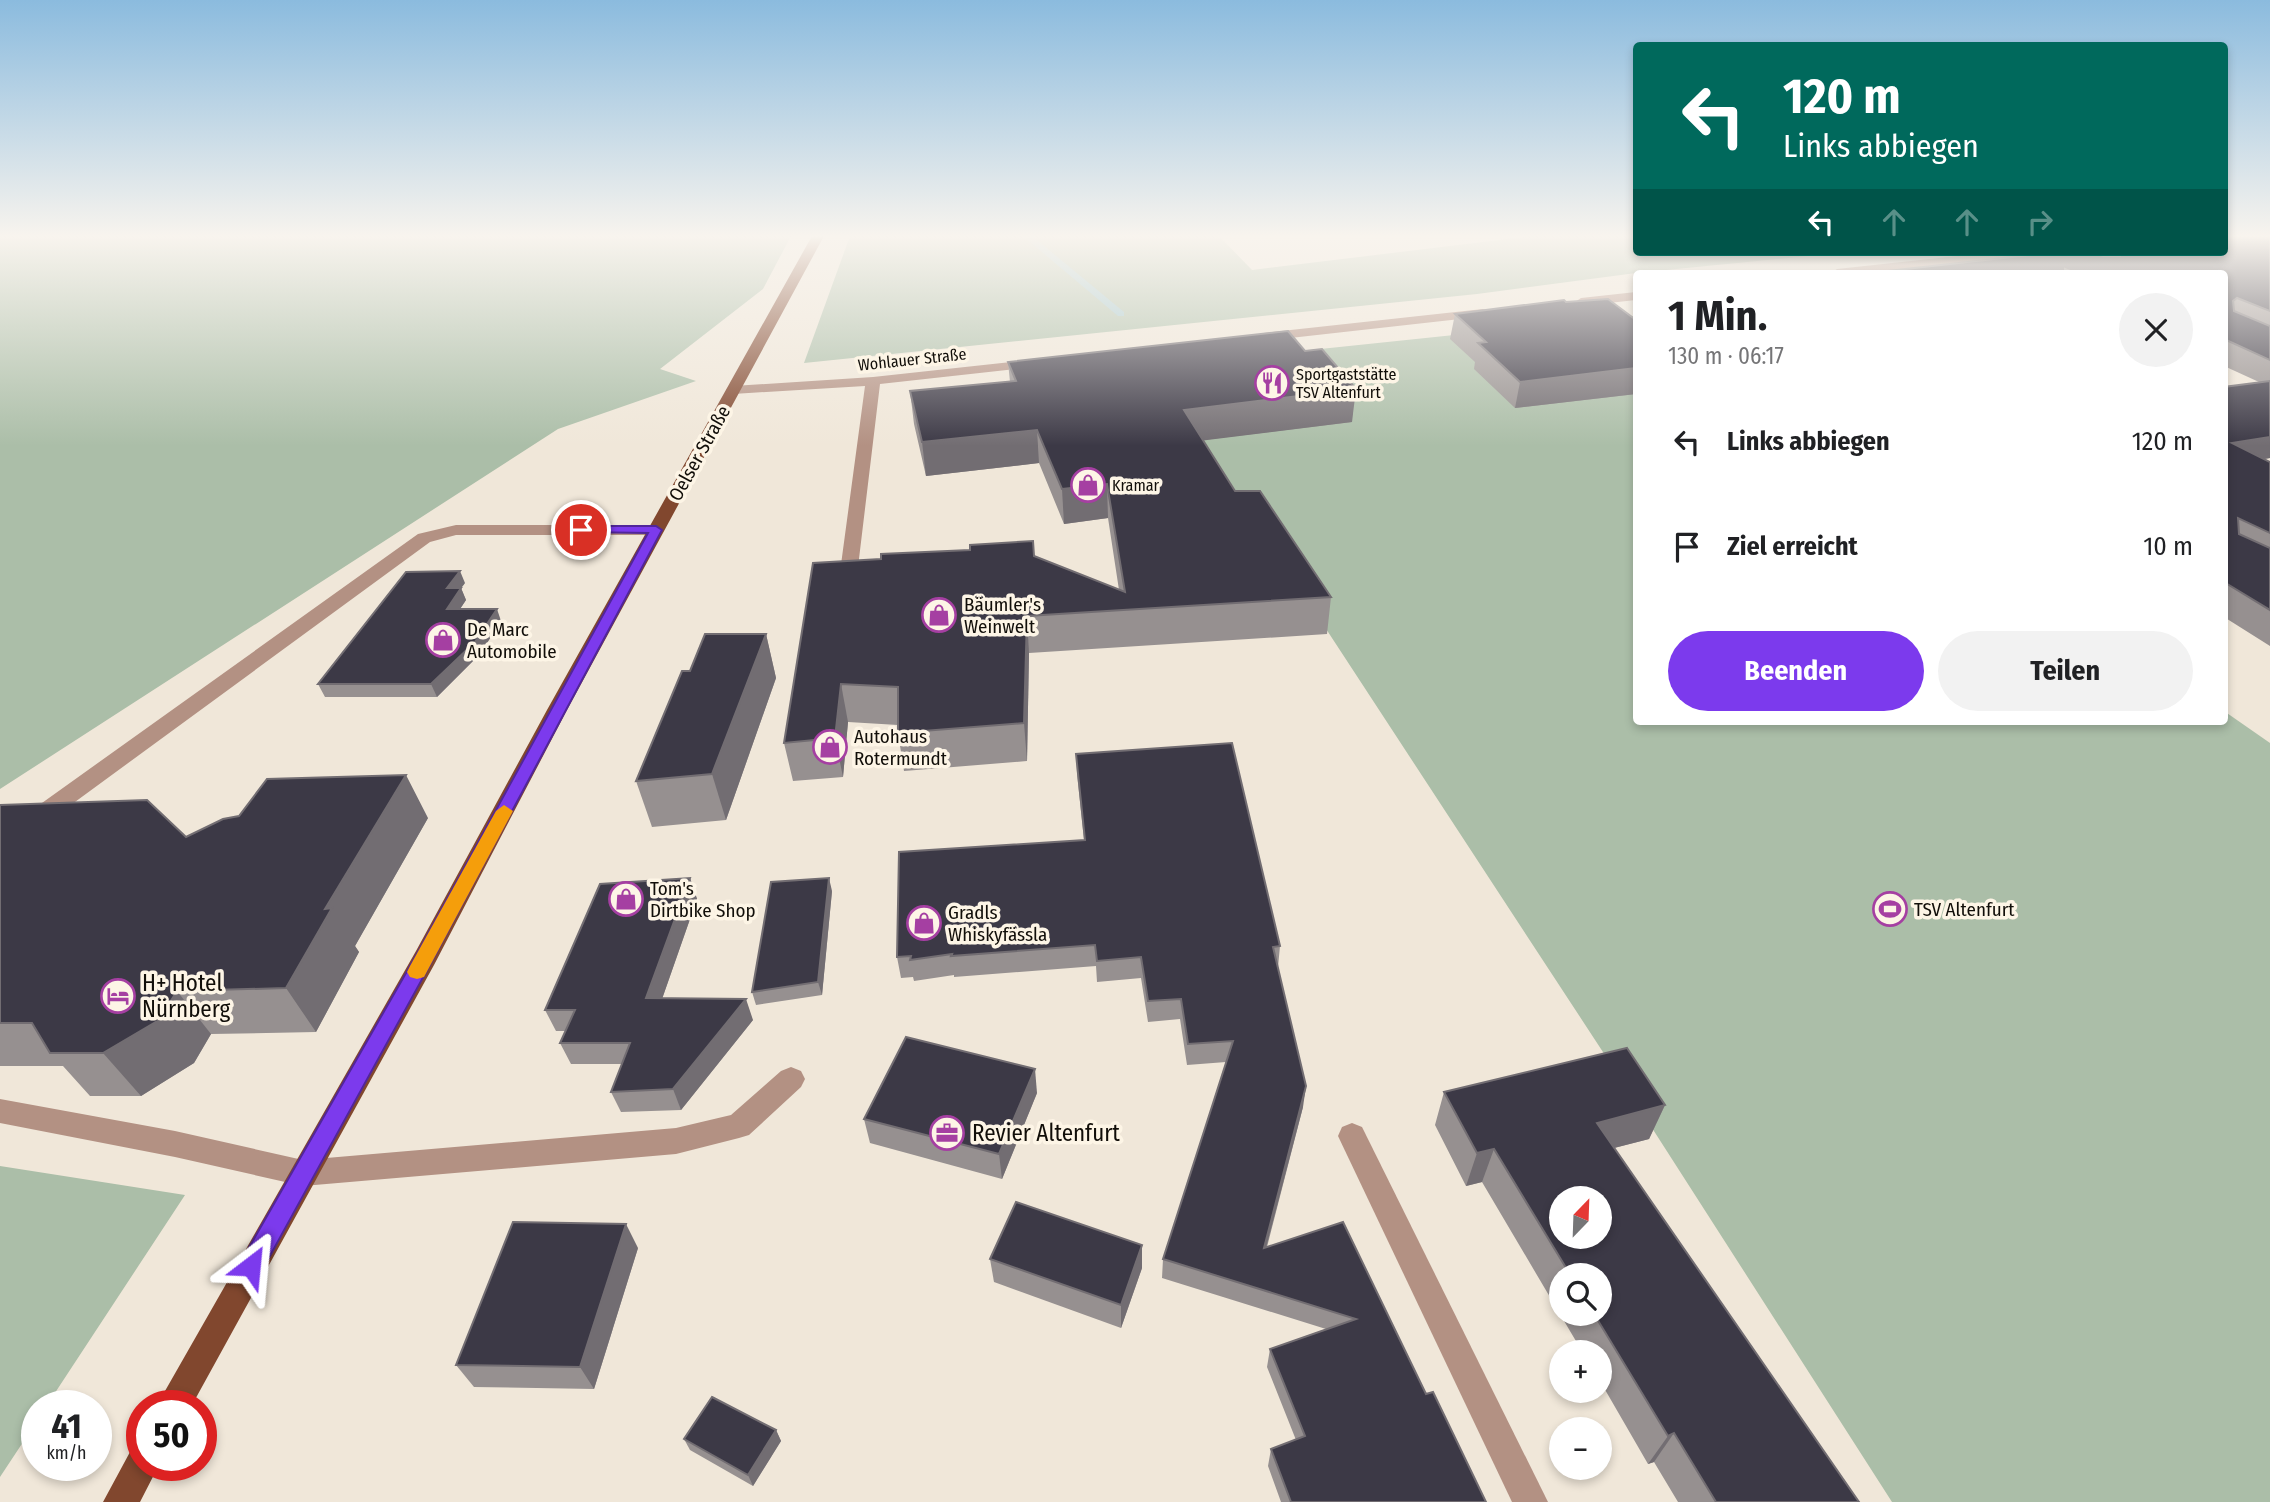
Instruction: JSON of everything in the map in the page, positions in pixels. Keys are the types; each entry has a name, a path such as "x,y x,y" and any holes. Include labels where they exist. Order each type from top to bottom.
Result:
{"main road":[{"name":"Oelser Straße","path":"182,1390 425,957 779,306"},
{"path":"121,1502 133,1481"}],"street":[{"path":"1248,339 1497,311"},
{"name":"Wohlauer Straße","path":"733,390 873,381 1054,361"},
{"path":"873,381 849,572 876,571"},
{"path":"0,845 424,538 456,530 656,530"},
{"path":"0,1111 175,1144 303,1173 676,1141 739,1126 791,1079"},
{"path":"1352,1136 1530,1502"}],"green space":[{"path":"0,306 741,306 660,369 696,381 558,429 0,789"},
{"path":"825,306 1359,306 804,363"},
{"name":"TSV Altenfurt","path":"1633,316 1633,725 2228,725 2228,714 2270,743 2270,1502 1892,1502 1618,1075 1203,441 1158,366"},
{"path":"0,1166 185,1195 57,1390 21,1390 21,1445 0,1477"}],"building":[{"path":"1517,306 1617,306 1633,318 1633,368 1520,382 1478,343 1486,342 1455,314"},
{"path":"2228,306 2234,306 2234,311 2270,326 2270,360 2228,341"},
{"path":"1288,331 1305,351 1322,349 1356,389 1184,410 1235,491 1260,491 1331,597 1027,616 1024,723 898,733 898,687 841,684 835,738 784,743 813,563 881,559 881,554 970,550 970,545 1033,541 1034,556 1125,592 1107,484 1062,489 1037,430 922,442 910,391 1016,381 1008,362"},
{"path":"2270,381 2270,437 2232,443 2270,462 2270,533 2238,518 2239,534 2270,548 2270,610 2228,584 2228,386"},
{"path":"460,571 447,588 461,588 447,609 497,609 475,642 431,684 318,684 406,572"},
{"path":"705,634 766,634 712,774 636,781 682,671 690,671"},
{"path":"1232,743 1280,946 1273,947 1306,1086 1264,1248 1343,1222 1426,1394 1433,1392 1486,1502 1291,1502 1271,1449 1305,1436 1270,1349 1356,1319 1163,1259 1233,1041 1188,1044 1181,999 1148,1001 1141,957 1097,961 1095,945 951,956 952,954 910,960 911,956 897,957 899,852 1085,840 1076,754"},
{"name":"H+ Hotel Nürnberg","path":"406,775 325,909 332,908 286,988 177,991 159,1020 103,1053 50,1053 32,1023 0,1023 0,805 147,800 186,837 223,819 239,816 267,779"},
{"path":"690,878 646,998 746,999 673,1089 611,1092 630,1043 560,1043 575,1010 545,1010 600,884"},
{"path":"829,878 818,982 752,992 771,882"},
{"path":"906,1037 1035,1069 999,1154 864,1119"},
{"path":"1627,1048 1665,1105 1597,1123 1859,1502 1716,1502 1674,1433 1668,1436 1601,1326 1612,1326 1612,1263 1563,1263 1555,1250 1612,1250 1612,1186 1549,1186 1549,1240 1494,1149 1477,1153 1444,1092"},
{"path":"1016,1202 1142,1245 1121,1305 990,1259"},
{"path":"513,1222 626,1224 580,1367 456,1365"},
{"path":"712,1397 776,1430 748,1475 684,1439"}],"waterway":[{"path":"1111,306 1121,314"}],"slow traffic":[{"path":"417,972 504,811"}],"place":[{"name":"Sportgaststätte TSV Altenfurt","path":"1272,383"},
{"name":"Kramar","path":"1088,485"},
{"name":"Bäumler's Weinwelt","path":"939,615"},
{"name":"De Marc Automobile","path":"443,640"},
{"name":"Autohaus Rotermundt","path":"830,747"},
{"name":"Tom's Dirtbike Shop","path":"626,899"},
{"name":"TSV Altenfurt","path":"1890,909"},
{"name":"Gradls Whiskyfässla","path":"924,923"},
{"name":"H+ Hotel Nürnberg","path":"118,996"},
{"name":"Revier Altenfurt","path":"947,1133"}],"route":[{"path":"251,1266 425,957 656,530 581,530"}]}
